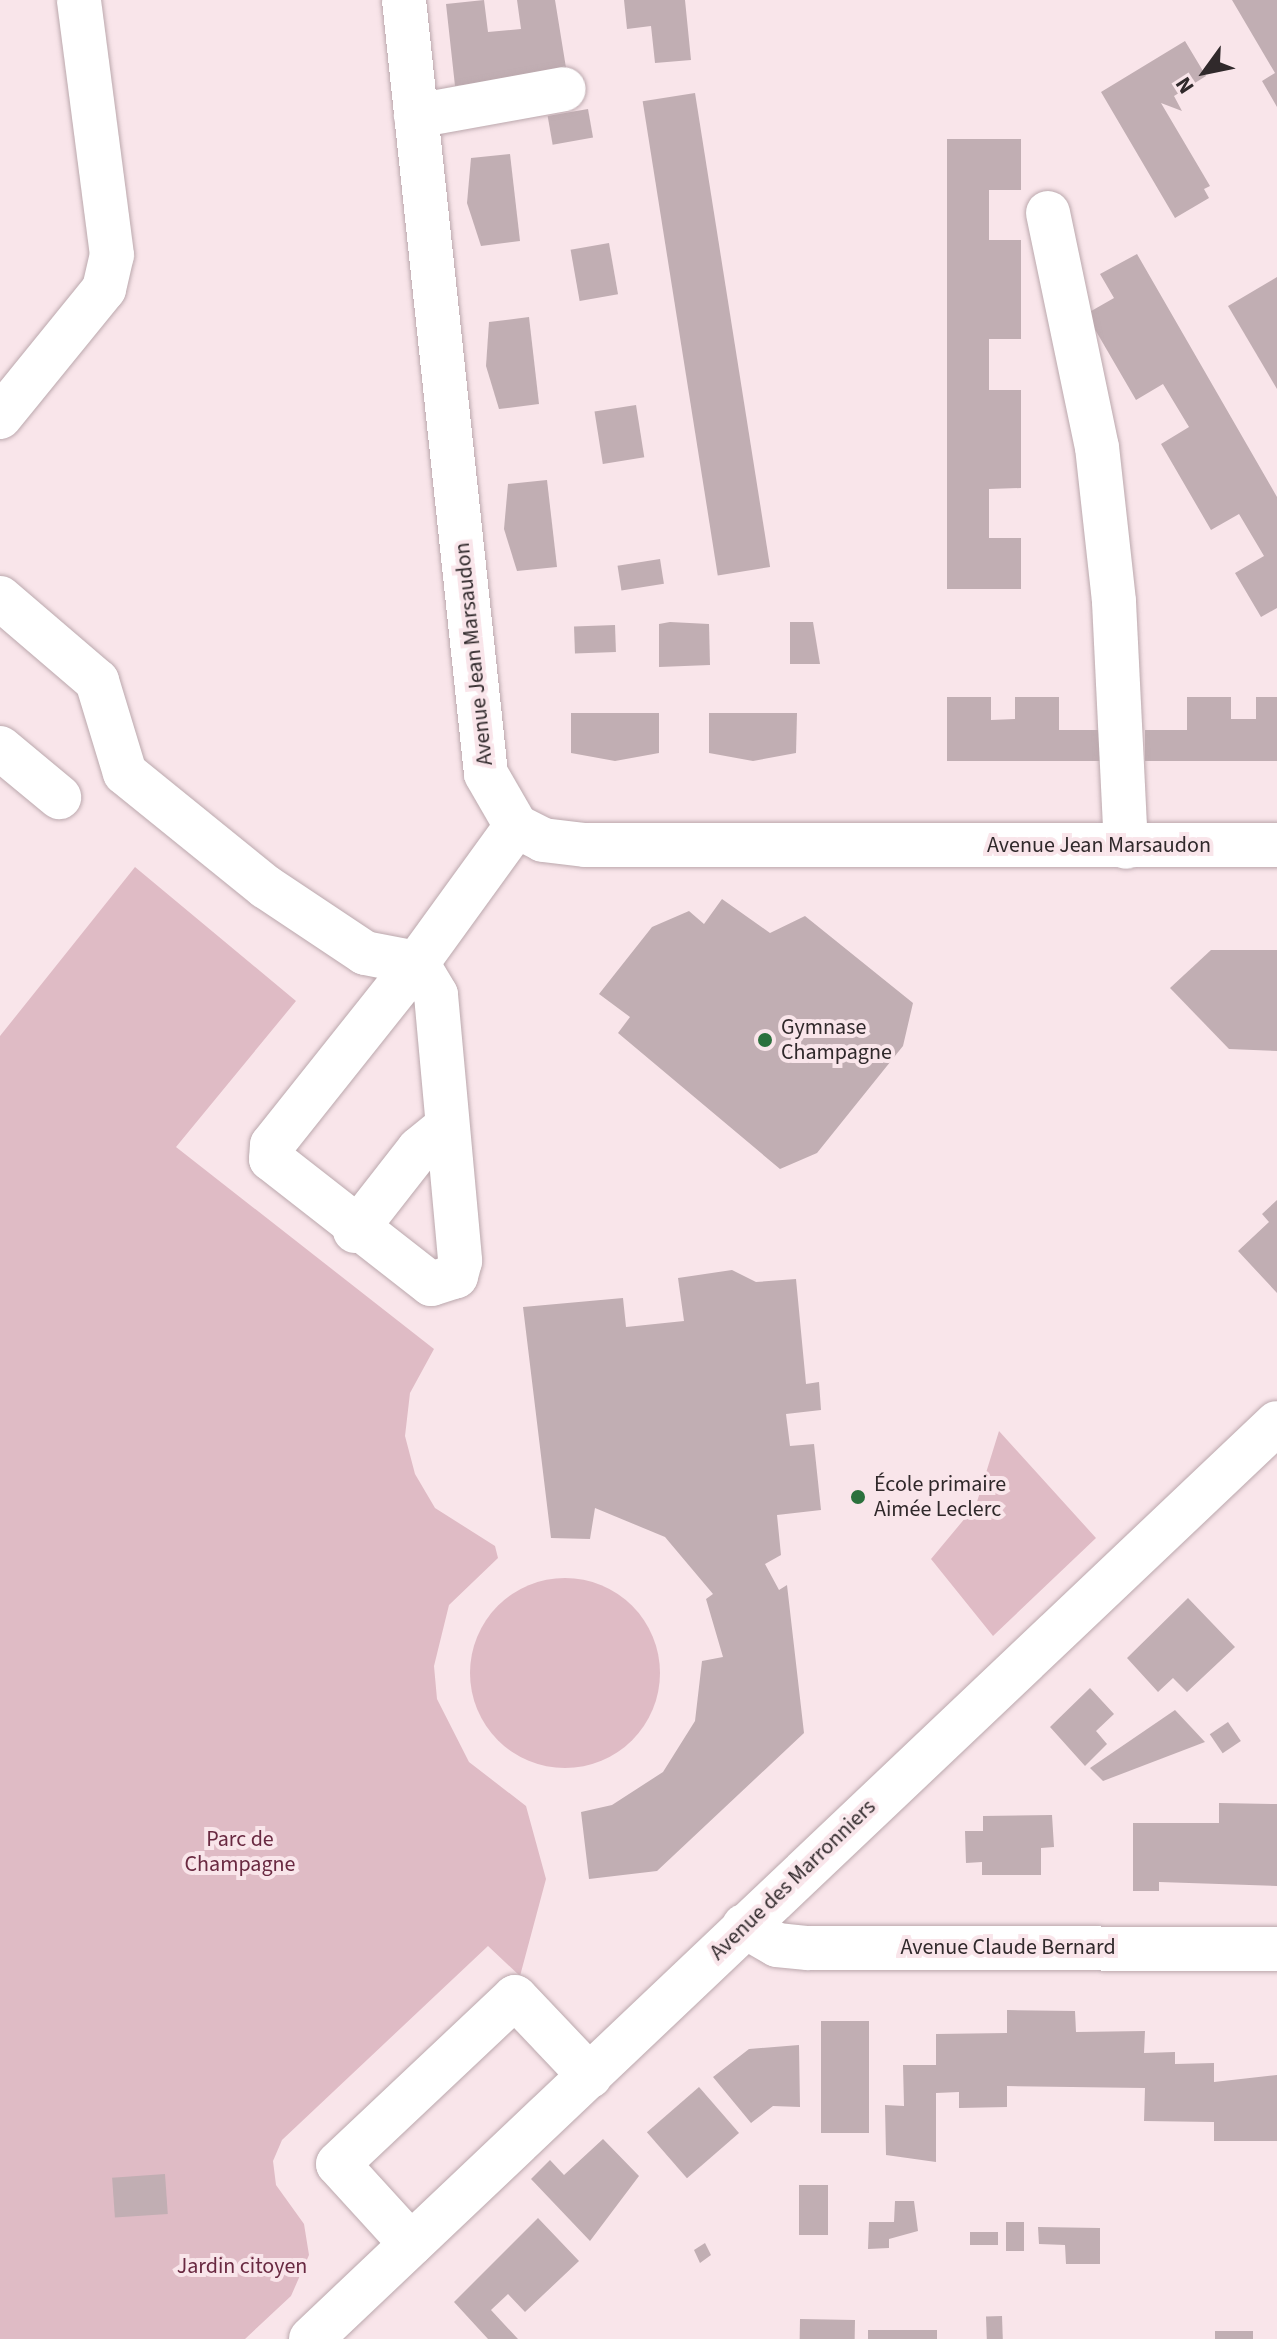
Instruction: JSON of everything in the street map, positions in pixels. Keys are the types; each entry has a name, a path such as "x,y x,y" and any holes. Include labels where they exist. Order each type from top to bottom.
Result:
{"street":[{"path":"0,417 104,289 112,255 79,0"},
{"name":"Avenue Jean Marsaudon","path":"404,0 486,774 516,826 543,840 585,845 1277,845"},
{"path":"416,116 564,89"},
{"path":"1048,213 1097,447 1114,602 1126,847"},
{"path":"0,598 97,681 125,773 313,923 365,953 417,963 436,995 456,1276 431,1284 415,1278 281,1174 271,1159 272,1145 417,963 516,826"},
{"path":"0,748 59,797"},
{"path":"355,1231 419,1149 447,1126"},
{"name":"Avenue des Marronniers","path":"311,2339 1277,1423"},
{"name":"Avenue Claude Bernard","path":"744,1926 777,1945 808,1948 1277,1949"},
{"path":"411,2244 338,2164 515,1997 590,2076"}],"green space":[{"name":"Parc de Champagne","path":"135,867 296,1001 176,1147 434,1349 410,1393 405,1436 415,1474 435,1508 495,1546 498,1558 449,1605 434,1666 437,1699 469,1762 526,1806 546,1879 520,1976 488,1946 282,2140 273,2161 276,2185 304,2224 309,2255 291,2296 245,2339 0,2339 0,1036"},
{"path":"999,1431 1096,1538 993,1636 931,1559 976,1505"},
{"path":"565,1578 584,1579 602,1585 632,1606 653,1636 659,1654 659,1692 653,1710 632,1740 602,1761 584,1767 565,1768 546,1767 528,1761 498,1740 477,1710 471,1692 470,1673 471,1654 477,1636 498,1606 528,1585 546,1579"}],"building":[{"path":"484,0 488,32 521,29 517,0 555,0 567,74 455,86 446,4"},
{"path":"624,0 685,0 691,60 655,63 651,26 627,29"},
{"path":"1232,0 1277,0 1277,107 1262,81 1275,73"},
{"path":"1185,41 1206,76 1174,96 1182,111 1161,103 1210,186 1204,189 1209,198 1175,218 1101,92"},
{"path":"695,93 770,567 718,575 643,101"},
{"path":"588,109 593,138 553,145 548,116"},
{"path":"947,139 1021,139 1021,190 989,190 989,240 1021,240 1021,339 989,339 989,390 1021,390 1021,488 989,489 989,538 1021,538 1021,589 947,589"},
{"path":"510,154 520,241 481,246 467,203 471,158"},
{"path":"609,243 618,294 580,301 571,250"},
{"path":"1137,254 1277,497 1277,608 1261,617 1235,573 1264,556 1239,514 1211,530 1161,444 1189,427 1163,384 1136,400 1086,314 1114,298 1100,274"},
{"path":"1277,277 1277,389 1228,306"},
{"path":"529,317 539,404 499,409 486,366 489,322"},
{"path":"636,405 644,457 603,464 595,412"},
{"path":"547,480 557,567 517,571 504,529 508,484"},
{"path":"660,559 664,584 621,590 618,566"},
{"path":"790,622 813,622 820,664 790,664"},
{"path":"659,624 709,624 710,665 659,667"},
{"path":"615,625 616,652 575,653 574,626"},
{"path":"947,697 991,697 991,720 1015,719 1015,697 1059,697 1059,730 1100,730 1100,761 947,761"},
{"path":"1187,697 1231,697 1231,719 1256,719 1256,697 1277,697 1277,761 1145,761 1145,730 1187,730"},
{"path":"571,713 659,713 659,753 615,761 571,753"},
{"path":"709,713 797,713 796,753 753,761 709,753"},
{"name":"Gymnase Champagne","path":"722,899 770,933 805,916 913,1003 903,1046 817,1153 780,1169 618,1033 630,1017 599,994 652,927 689,911 704,924"},
{"path":"1211,950 1277,950 1277,1051 1229,1049 1170,988"},
{"path":"1277,1200 1277,1293 1238,1251 1269,1222 1262,1214"},
{"path":"732,1270 756,1282 796,1279 806,1384 819,1382 821,1410 786,1414 790,1446 814,1444 821,1510 777,1515 781,1555 765,1564 779,1590 787,1585 804,1733 657,1871 589,1879 581,1812 612,1805 663,1772 695,1721 702,1661 723,1657 706,1599 713,1594 665,1537 595,1508 590,1539 551,1538 523,1307 623,1298 626,1327 684,1321 678,1278"},
{"path":"1188,1598 1235,1647 1187,1692 1173,1678 1158,1692 1127,1658"},
{"path":"1090,1688 1114,1714 1096,1731 1107,1744 1085,1766 1050,1727"},
{"path":"1175,1710 1205,1742 1103,1781 1090,1768"},
{"path":"1228,1722 1241,1741 1223,1753 1210,1734"},
{"path":"1219,1803 1277,1804 1277,1886 1159,1882 1159,1891 1133,1891 1133,1823 1219,1823"},
{"path":"1052,1815 1054,1847 1041,1848 1041,1875 982,1875 982,1862 966,1863 965,1831 983,1831 983,1816"},
{"path":"1007,2010 1075,2011 1076,2032 1145,2031 1144,2053 1175,2052 1175,2064 1214,2063 1214,2082 1277,2075 1277,2141 1214,2141 1214,2122 1144,2121 1145,2088 1007,2086 1007,2107 959,2108 959,2092 936,2093 936,2162 886,2155 885,2105 904,2106 903,2065 936,2065 936,2034 1007,2033"},
{"path":"821,2021 869,2021 869,2133 821,2133"},
{"path":"799,2045 800,2107 773,2106 751,2123 713,2077 749,2049"},
{"path":"699,2087 739,2133 687,2178 647,2132"},
{"path":"603,2139 639,2176 590,2241 531,2179 550,2160 564,2175"},
{"path":"165,2174 168,2214 115,2218 112,2178"},
{"path":"799,2185 828,2185 828,2235 799,2235"},
{"path":"895,2201 914,2201 918,2231 889,2239 889,2248 868,2249 869,2222 894,2222"},
{"path":"538,2218 579,2261 525,2312 508,2294 491,2310 518,2339 488,2339 454,2302"},
{"path":"1006,2222 1024,2222 1024,2251 1006,2251"},
{"path":"1038,2227 1100,2228 1100,2264 1066,2264 1065,2245 1039,2244"},
{"path":"970,2232 998,2232 998,2245 970,2245"},
{"path":"705,2243 711,2255 700,2263 694,2250"},
{"path":"1002,2316 1003,2339 987,2339 986,2317"},
{"path":"800,2319 855,2320 855,2339 800,2339"},
{"path":"868,2330 937,2330 937,2339 868,2339"},
{"path":"1215,2331 1253,2331 1253,2339 1215,2339"}],"place":[{"name":"Gymnase Champagne","path":"765,1040"},
{"name":"École primaire Aimée Leclerc","path":"858,1497"}],"park label":[{"name":"Jardin citoyen","path":"242,2267"}]}
